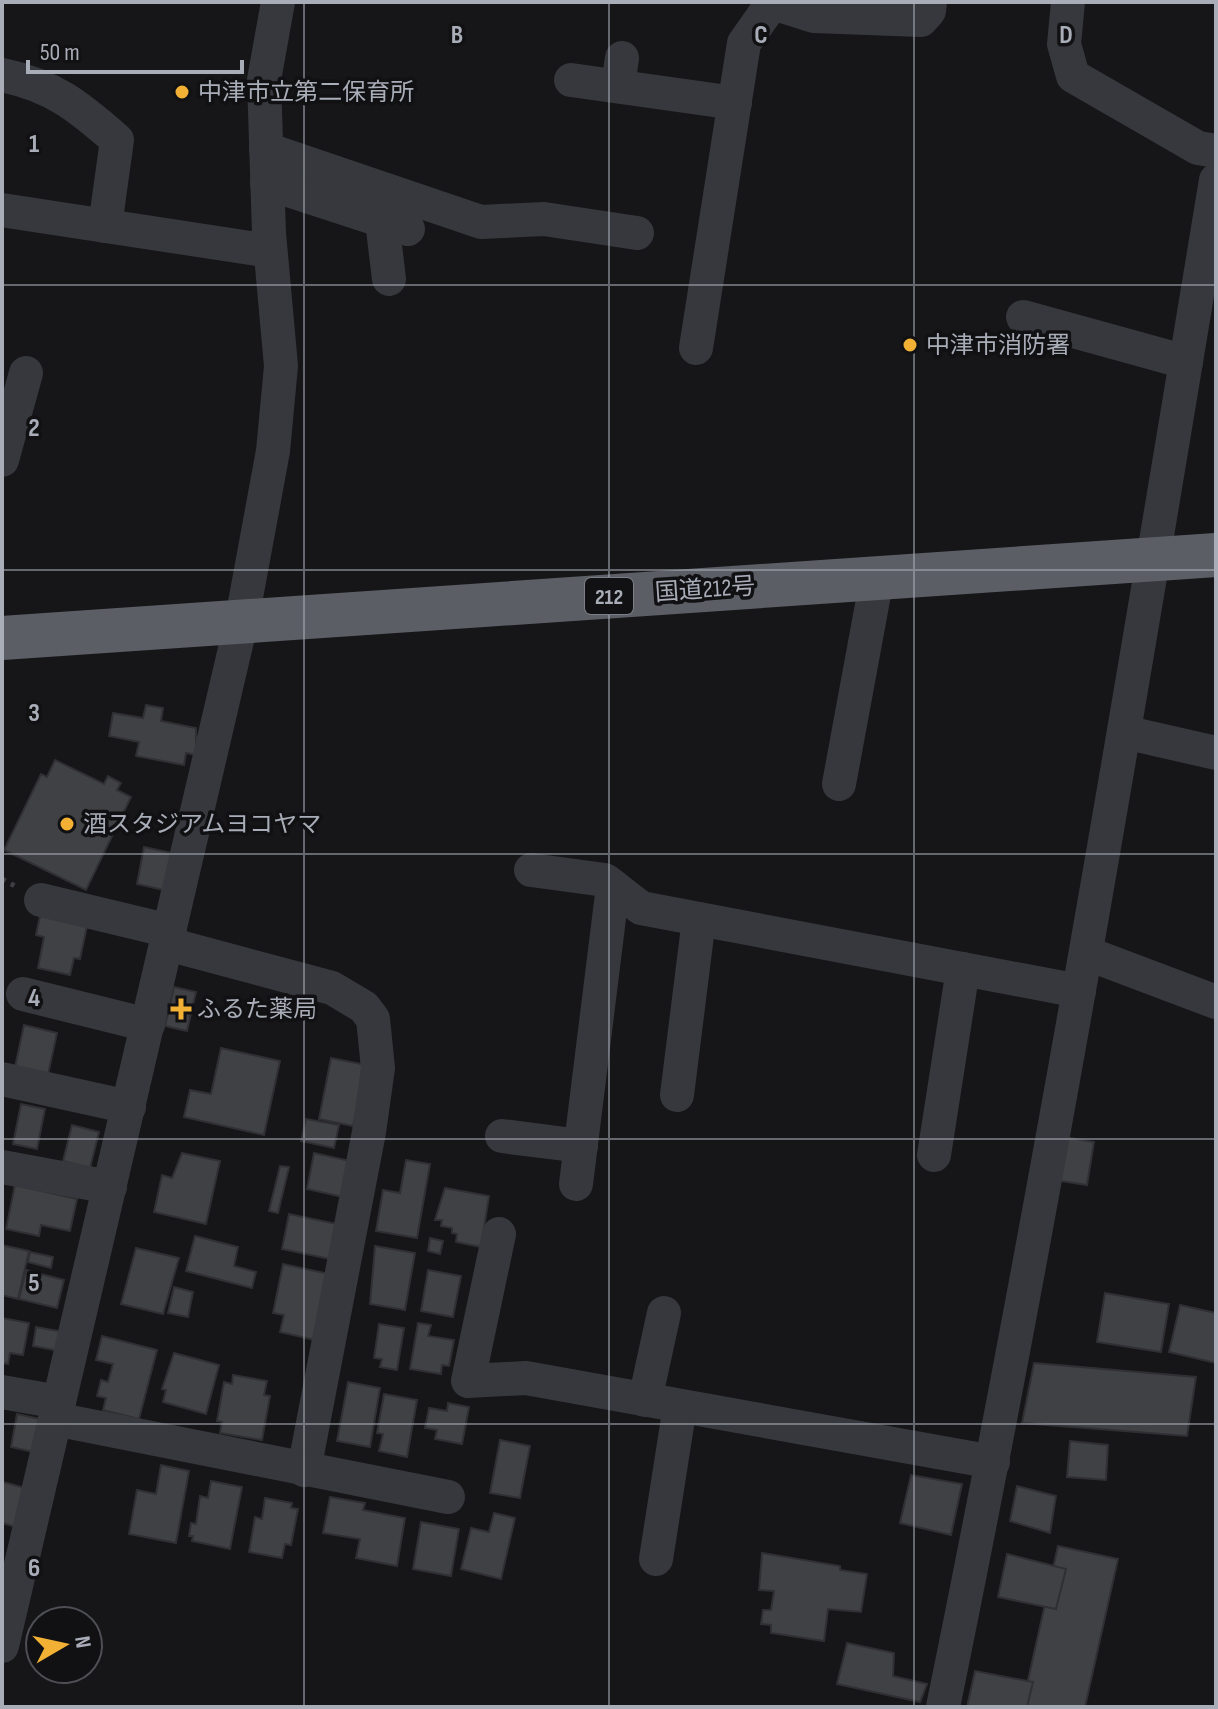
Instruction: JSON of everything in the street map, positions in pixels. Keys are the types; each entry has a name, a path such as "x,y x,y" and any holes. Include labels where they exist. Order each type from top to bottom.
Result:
{"highway":[{"name":"国道212号","path":"2,638 242,619 1216,555"}],"street":[{"path":"2,1646 242,619 273,451 281,366 270,251 264,80 278,2"},
{"path":"696,348 744,43 773,3 814,16 921,20 929,11 930,2"},
{"path":"1068,2 1064,44 1073,76 1198,148 1216,151"},
{"path":"571,80 620,72 735,103"},
{"path":"2,75 32,81 69,98 117,140 105,226"},
{"path":"266,149 481,222 544,219 637,233"},
{"path":"943,1707 993,1462 1086,953 1216,180"},
{"path":"267,183 395,225 389,279"},
{"path":"2,210 270,251"},
{"path":"1023,317 1186,362"},
{"path":"2,460 26,373"},
{"path":"839,784 877,578"},
{"path":"1124,732 1216,753"},
{"path":"531,870 605,880 641,908 1079,991"},
{"path":"576,1184 613,886"},
{"path":"41,900 332,988 364,1007 373,1019 378,1068 369,1132 304,1470"},
{"path":"677,1095 699,919"},
{"path":"1086,953 1216,1002"},
{"path":"934,1155 963,969"},
{"path":"23,994 148,1025"},
{"path":"2,1079 129,1107"},
{"path":"502,1136 581,1146"},
{"path":"2,1167 110,1187"},
{"path":"499,1234 468,1381 526,1378 993,1462"},
{"path":"645,1400 664,1313"},
{"path":"2,1392 57,1411 304,1470 448,1497"},
{"path":"656,1559 680,1406"}],"building":[{"path":"146,705 163,708 161,721 196,728 196,755 186,753 184,765 136,756 139,742 109,736 113,713 143,718"},
{"name":"酒スタジアムヨコヤマ","path":"55,760 104,784 108,776 121,783 117,790 131,797 86,890 4,850 41,774 47,777"},
{"path":"144,847 172,853 164,890 137,884"},
{"path":"40,916 87,926 80,959 74,958 70,975 38,968 44,937 36,935"},
{"name":"ふるた薬局","path":"174,987 196,992 187,1031 165,1026"},
{"path":"24,1025 57,1033 47,1079 14,1072"},
{"path":"221,1048 280,1061 264,1135 184,1117 190,1090 211,1094"},
{"path":"331,1058 366,1065 353,1126 319,1119"},
{"path":"21,1104 45,1109 37,1149 13,1144"},
{"path":"306,1119 339,1125 334,1148 301,1141"},
{"path":"72,1125 99,1132 90,1168 63,1161"},
{"path":"1059,1136 1094,1142 1087,1185 1054,1180"},
{"path":"182,1153 220,1161 206,1224 154,1212 162,1175 172,1178"},
{"path":"314,1153 350,1161 343,1197 307,1189"},
{"path":"406,1160 430,1164 417,1238 376,1231 383,1190 400,1193"},
{"path":"280,1166 289,1167 278,1213 269,1211"},
{"path":"15,1185 77,1199 70,1231 41,1225 39,1236 6,1229"},
{"path":"445,1188 489,1196 481,1247 456,1242 457,1234 452,1233 452,1228 441,1226 442,1220 435,1220"},
{"path":"289,1214 337,1224 330,1259 282,1249"},
{"path":"195,1236 238,1247 234,1266 256,1272 252,1288 186,1271"},
{"path":"430,1238 443,1241 440,1254 428,1251"},
{"path":"2,1245 29,1251 18,1299 2,1295"},
{"path":"375,1246 415,1253 405,1310 370,1304"},
{"path":"136,1248 179,1258 163,1314 121,1304"},
{"path":"30,1252 53,1257 51,1268 28,1262"},
{"path":"283,1264 329,1274 315,1340 280,1332 284,1315 273,1313"},
{"path":"26,1270 64,1280 57,1308 19,1299"},
{"path":"428,1270 461,1276 453,1317 421,1311"},
{"path":"174,1287 193,1292 188,1317 168,1313"},
{"path":"1105,1293 1169,1304 1161,1352 1097,1342"},
{"path":"1180,1305 1216,1313 1216,1363 1169,1352"},
{"path":"2,1318 29,1323 23,1355 10,1353 8,1364 2,1363"},
{"path":"418,1323 431,1325 428,1336 454,1340 449,1366 442,1365 441,1374 410,1369"},
{"path":"379,1324 404,1328 397,1370 380,1367 382,1359 374,1358"},
{"path":"36,1327 64,1332 60,1351 33,1346"},
{"path":"102,1336 157,1350 139,1419 103,1410 106,1398 97,1396 101,1380 108,1382 113,1364 96,1360"},
{"path":"174,1353 219,1365 206,1414 163,1402 166,1390 162,1389"},
{"path":"1034,1363 1196,1377 1187,1436 1022,1423"},
{"path":"233,1375 267,1381 264,1395 270,1396 262,1440 220,1433 222,1422 217,1421 224,1382 232,1384"},
{"path":"348,1382 380,1388 370,1447 337,1441"},
{"path":"384,1394 417,1400 407,1457 379,1451 383,1434 377,1433"},
{"path":"448,1403 469,1407 462,1444 435,1439 437,1430 425,1428 429,1408 447,1411"},
{"path":"17,1414 40,1419 34,1452 11,1447"},
{"path":"500,1440 530,1446 520,1498 490,1493"},
{"path":"1070,1441 1108,1445 1106,1480 1067,1477"},
{"path":"161,1465 189,1471 176,1543 129,1534 137,1490 156,1494"},
{"path":"911,1475 962,1484 951,1535 900,1523"},
{"path":"211,1481 242,1487 230,1549 192,1541 193,1536 189,1536 191,1523 196,1524 200,1496 208,1498"},
{"path":"3,1482 25,1488 16,1527 2,1523"},
{"path":"1017,1486 1056,1496 1050,1533 1010,1521"},
{"path":"330,1497 365,1503 363,1510 405,1518 397,1566 356,1558 360,1539 323,1533"},
{"path":"265,1498 292,1503 291,1508 298,1509 291,1545 285,1544 282,1558 249,1552 255,1517 262,1519"},
{"path":"494,1513 515,1518 501,1579 461,1569 471,1528 489,1532"},
{"path":"421,1522 459,1529 451,1576 413,1569"},
{"path":"1058,1546 1118,1559 1085,1707 1022,1707"},
{"path":"762,1553 840,1566 840,1570 867,1574 861,1612 828,1609 824,1641 771,1633 771,1625 761,1624 763,1610 771,1610 774,1591 759,1590"},
{"path":"1007,1554 1066,1569 1056,1609 998,1597"},
{"path":"847,1643 894,1653 893,1676 927,1684 920,1702 837,1684"},
{"path":"975,1671 1033,1682 1027,1707 967,1707"}],"place":[{"name":"中津市立第二保育所","path":"182,92"},
{"name":"中津市消防署","path":"910,345"},
{"name":"酒スタジアムヨコヤマ","path":"67,824"},
{"name":"ふるた薬局","path":"181,1009"}]}
